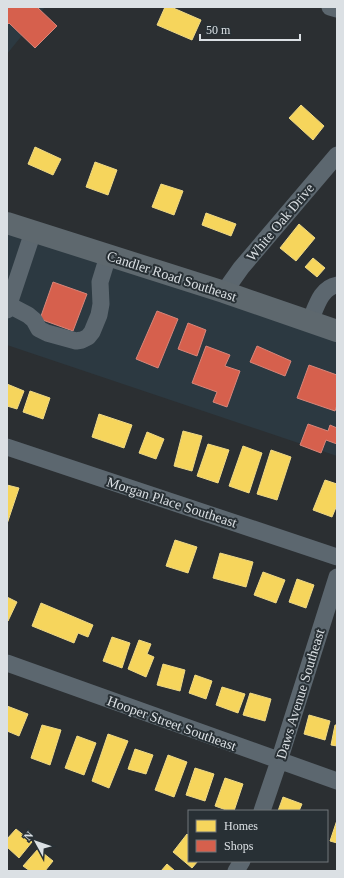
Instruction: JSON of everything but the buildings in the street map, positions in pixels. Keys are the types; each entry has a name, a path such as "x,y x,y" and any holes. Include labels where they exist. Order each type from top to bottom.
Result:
{"main road":[{"name":"Candler Road Southeast","path":"7,224 224,292 337,331"}],"street":[{"path":"330,7 337,9"},
{"name":"White Oak Drive","path":"224,292 241,268 337,155"},
{"path":"33,232 8,308 28,315 34,320 39,329 47,333 76,341 88,337 92,332 99,314 101,304 100,282 108,256"},
{"path":"310,322 319,299 325,290 337,285"},
{"name":"Morgan Place Southeast","path":"7,447 337,557"},
{"name":"Daws Avenue Southeast","path":"262,810 280,761 337,577"},
{"name":"Hooper Street Southeast","path":"7,664 337,781"},
{"path":"236,871 241,862"}],"shaded area":[{"path":"7,7 45,7 7,54"},
{"path":"7,220 337,330 337,456 7,345"}]}
